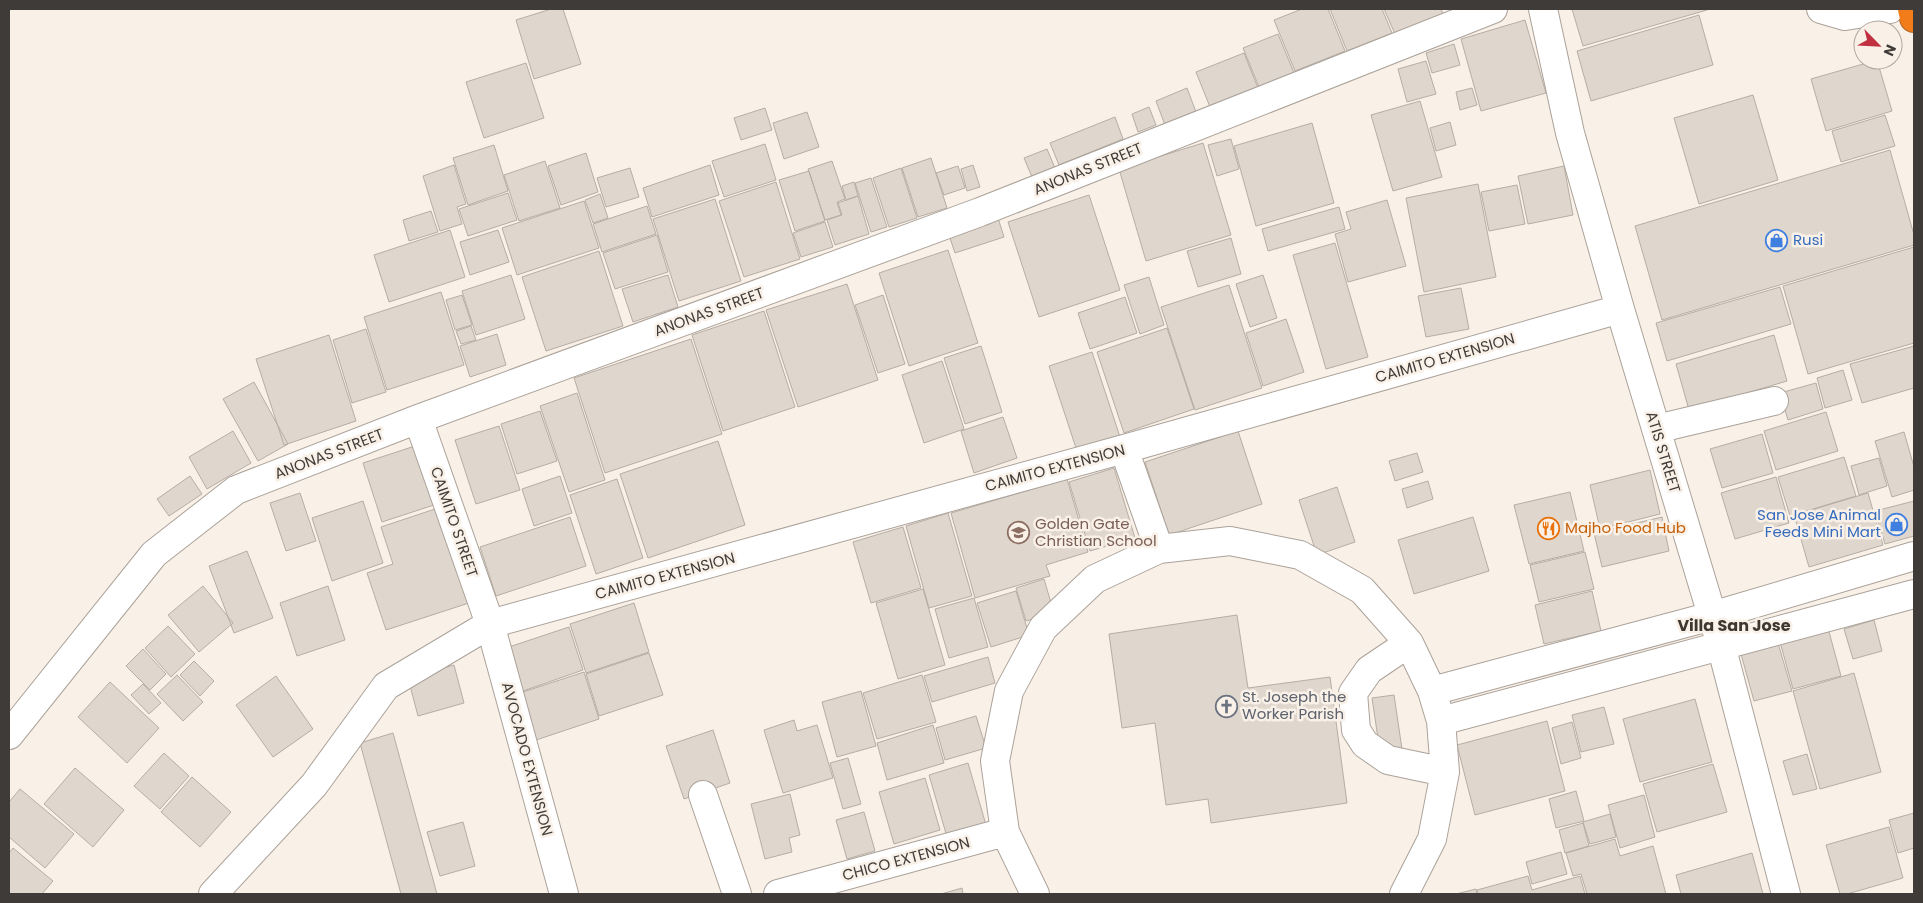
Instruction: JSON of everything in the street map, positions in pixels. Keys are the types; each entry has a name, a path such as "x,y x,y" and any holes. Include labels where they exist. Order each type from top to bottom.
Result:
{"highway":[{"path":"1912,9 1914,18"}],"street":[{"name":"ANONAS STREET","path":"9,735 154,554 236,490 418,419 980,212 1493,9"},
{"name":"ATIS STREET","path":"1543,9 1570,133 1620,309 1721,645 1786,894"},
{"path":"1821,9 1845,16 1890,9"},
{"name":"CAIMITO EXTENSION","path":"213,894 314,785 386,686 490,624 1124,449 1620,309"},
{"path":"1656,429 1774,401"},
{"name":"CAIMITO STREET","path":"418,419 490,624"},
{"path":"1124,449 1159,549"},
{"path":"1035,894 1005,832 996,761 1009,691 1043,628 1095,579 1159,549 1230,540 1300,555 1362,590 1409,643 1432,691 1441,721 1445,772 1432,839 1404,894"},
{"path":"1432,691 1712,616 1914,556"},
{"path":"1441,721 1914,594"},
{"name":"AVOCADO EXTENSION","path":"490,624 564,894"},
{"path":"1409,643 1369,670 1353,693 1356,730 1364,744 1388,760 1445,772"},
{"path":"703,795 737,894"},
{"name":"CHICO EXTENSION","path":"778,894 1005,832"}],"building":[{"path":"551,9 563,9 581,64 534,79 516,20"},
{"path":"1302,9 1328,9 1345,51 1295,71 1274,20"},
{"path":"1330,9 1382,9 1392,33 1347,51"},
{"path":"1384,9 1441,9 1443,14 1395,34"},
{"path":"1572,9 1707,9 1707,10 1583,46"},
{"path":"1699,15 1713,65 1591,101 1577,51"},
{"path":"1525,20 1546,93 1481,111 1461,39"},
{"path":"1278,34 1294,73 1259,87 1243,48"},
{"path":"1454,44 1460,65 1432,73 1426,53"},
{"path":"1244,53 1258,88 1210,107 1196,72"},
{"path":"1426,61 1436,94 1407,102 1398,69"},
{"path":"526,63 544,118 484,138 466,82"},
{"path":"1853,67 1853,70 1880,70 1892,111 1826,131 1811,79"},
{"path":"1187,88 1196,112 1165,125 1156,101"},
{"path":"1472,88 1477,105 1460,110 1456,92"},
{"path":"1753,95 1778,180 1699,204 1674,118"},
{"path":"1420,101 1442,177 1393,191 1371,115"},
{"path":"1149,107 1156,125 1138,132 1132,114"},
{"path":"765,108 772,130 741,140 734,118"},
{"path":"807,112 819,147 784,159 773,123"},
{"path":"1885,115 1895,146 1841,162 1832,131"},
{"path":"1115,117 1123,139 1059,165 1050,143"},
{"path":"1450,122 1456,145 1436,151 1430,128"},
{"path":"1312,123 1334,203 1256,226 1234,146"},
{"path":"1231,139 1239,169 1217,176 1208,145"},
{"path":"1203,143 1231,235 1146,261 1119,169"},
{"path":"765,144 776,180 724,197 712,161"},
{"path":"494,145 508,191 468,205 453,158"},
{"path":"1047,149 1055,168 1032,177 1024,158"},
{"name":"Rusi","path":"1890,150 1914,235 1914,245 1662,320 1635,226"},
{"path":"586,153 598,192 561,205 548,166"},
{"path":"931,158 947,208 918,217 902,168"},
{"path":"545,161 560,208 519,221 504,175"},
{"path":"832,161 845,199 837,202 841,215 825,220 808,169"},
{"path":"454,165 466,204 457,207 462,224 440,231 423,176"},
{"path":"710,165 719,195 652,217 643,188"},
{"path":"973,165 980,187 967,191 961,169"},
{"path":"958,166 965,188 944,195 936,173"},
{"path":"1564,166 1573,215 1528,224 1518,176"},
{"path":"630,168 639,197 606,207 597,178"},
{"path":"901,168 917,218 889,227 873,178"},
{"path":"809,171 825,221 795,231 779,180"},
{"path":"871,178 887,227 871,232 855,183"},
{"path":"776,182 800,259 744,277 719,201"},
{"path":"854,182 858,196 846,200 842,186"},
{"path":"1478,184 1496,277 1424,292 1406,198"},
{"path":"1517,185 1525,224 1489,231 1481,192"},
{"path":"508,193 517,220 468,236 459,209"},
{"path":"600,194 608,218 593,223 585,200"},
{"path":"1089,195 1120,290 1039,317 1008,222"},
{"path":"858,196 869,234 835,245 827,220 842,215 838,203"},
{"path":"715,199 741,281 679,301 653,219"},
{"path":"1387,200 1406,266 1348,282 1335,234 1351,229 1346,212"},
{"path":"584,201 599,248 517,275 502,228"},
{"path":"647,206 656,234 602,252 593,224"},
{"path":"1339,207 1345,229 1268,251 1262,229"},
{"path":"431,211 438,232 409,241 403,220"},
{"path":"998,218 1004,237 955,253 949,235"},
{"path":"825,222 833,247 801,257 793,233"},
{"path":"450,230 465,277 389,302 374,255"},
{"path":"498,230 509,262 470,275 460,242"},
{"path":"657,235 668,272 615,289 603,253"},
{"path":"1231,238 1241,274 1198,287 1187,251"},
{"path":"1335,243 1368,357 1326,369 1293,255"},
{"path":"1914,247 1914,343 1808,374 1783,286"},
{"path":"948,250 978,343 909,366 879,273"},
{"path":"599,251 623,326 546,351 522,277"},
{"path":"511,275 525,319 476,335 462,291"},
{"path":"668,275 678,307 633,322 622,289"},
{"path":"1263,275 1277,318 1250,327 1236,284"},
{"path":"1149,277 1164,325 1140,334 1124,285"},
{"path":"847,284 878,380 798,407 766,310"},
{"path":"1229,285 1262,388 1195,410 1161,307"},
{"path":"1780,287 1791,324 1667,361 1656,323"},
{"path":"1461,288 1469,329 1426,337 1418,296"},
{"path":"441,292 464,365 387,390 364,317"},
{"path":"462,295 472,325 455,330 446,300"},
{"path":"883,295 905,364 878,373 855,305"},
{"path":"1125,297 1137,333 1090,349 1078,313"},
{"path":"764,311 795,407 723,431 692,335"},
{"path":"1286,319 1304,372 1263,386 1246,333"},
{"path":"471,326 476,340 461,344 456,331"},
{"path":"1167,328 1194,409 1124,433 1097,352"},
{"path":"366,329 386,392 352,403 333,340"},
{"path":"497,334 506,365 470,377 460,346"},
{"path":"329,335 356,421 284,445 256,359"},
{"path":"1774,335 1787,381 1689,410 1676,364"},
{"path":"691,339 722,434 605,473 574,378"},
{"path":"981,346 1002,412 965,424 944,358"},
{"path":"1914,346 1914,388 1862,403 1850,364"},
{"path":"1092,352 1120,437 1077,451 1049,366"},
{"path":"942,361 964,429 924,443 902,375"},
{"path":"1843,370 1852,400 1825,408 1817,378"},
{"path":"254,382 288,444 258,461 223,399"},
{"path":"1816,383 1823,409 1788,420 1780,393"},
{"path":"577,393 605,480 569,492 540,406"},
{"path":"540,411 557,461 517,474 501,424"},
{"path":"1826,412 1838,451 1776,470 1764,431"},
{"path":"1003,417 1017,458 974,473 961,431"},
{"path":"499,426 520,490 476,504 455,440"},
{"path":"233,431 251,463 207,489 189,457"},
{"path":"1238,431 1262,504 1169,535 1145,462"},
{"path":"1904,432 1914,467 1914,490 1892,497 1875,441"},
{"path":"1762,434 1773,473 1722,488 1710,449"},
{"path":"718,441 745,525 648,558 620,474"},
{"path":"418,445 437,504 382,522 363,463"},
{"path":"1417,453 1423,472 1395,481 1389,461"},
{"path":"1844,457 1856,496 1790,516 1778,477"},
{"path":"1879,458 1887,486 1859,495 1851,466"},
{"path":"1114,468 1135,538 1090,551 1069,482"},
{"path":"1650,470 1660,514 1600,529 1590,485"},
{"path":"190,476 202,494 169,516 157,499"},
{"path":"560,476 572,513 534,526 522,489"},
{"path":"1776,477 1789,523 1735,539 1721,493"},
{"path":"617,479 643,558 596,574 570,495"},
{"name":"Golden Gate Christian School","path":"1067,479 1088,552 1046,565 1050,576 975,598 951,513"},
{"path":"1428,481 1433,499 1407,508 1402,489"},
{"path":"1337,487 1355,542 1317,555 1299,500"},
{"name":"Majho Food Hub","path":"1570,492 1584,551 1529,564 1514,505"},
{"path":"300,493 316,541 286,551 270,503"},
{"path":"1868,493 1883,545 1809,567 1794,515"},
{"path":"363,501 383,563 332,581 312,518"},
{"name":"San Jose Animal Feeds Mini Mart","path":"1914,501 1914,536 1885,544 1875,511"},
{"path":"441,507 472,602 386,630 367,573 393,564 381,527"},
{"path":"948,513 972,596 929,608 906,526"},
{"path":"570,517 586,566 496,596 480,547"},
{"path":"1473,517 1489,571 1414,594 1398,540"},
{"path":"1662,517 1669,551 1602,567 1594,533"},
{"path":"903,527 921,588 871,603 853,542"},
{"path":"247,551 273,618 234,633 209,566"},
{"path":"1585,552 1594,589 1539,602 1530,565"},
{"path":"1044,579 1054,613 1026,621 1016,588"},
{"path":"203,586 233,623 199,652 168,615"},
{"path":"328,586 345,640 297,656 280,603"},
{"path":"923,589 945,665 898,679 876,603"},
{"path":"1016,591 1029,635 991,647 977,603"},
{"path":"1592,591 1601,631 1544,644 1535,605"},
{"path":"974,598 988,647 949,658 935,609"},
{"path":"634,603 649,652 586,673 570,624"},
{"name":"St. Joseph the Worker Parish","path":"1237,615 1248,688 1330,677 1347,803 1211,823 1208,799 1166,805 1155,723 1122,728 1109,634"},
{"path":"1874,620 1882,651 1853,659 1844,629"},
{"path":"168,626 195,654 171,677 145,648"},
{"path":"569,627 583,670 523,691 509,647"},
{"path":"1828,628 1841,676 1793,689 1780,642"},
{"path":"1778,643 1792,691 1754,701 1741,654"},
{"path":"143,649 166,674 150,690 126,666"},
{"path":"649,653 663,695 599,716 586,674"},
{"path":"988,657 995,683 932,702 924,676"},
{"path":"194,661 214,681 200,696 180,675"},
{"path":"454,665 464,703 418,716 408,678"},
{"path":"584,672 599,719 536,740 520,693"},
{"path":"1854,673 1881,772 1820,789 1793,691"},
{"path":"177,675 203,702 183,721 157,694"},
{"path":"922,675 936,722 877,739 863,693"},
{"path":"276,676 313,729 273,757 236,705"},
{"path":"110,682 159,728 127,763 78,717"},
{"path":"143,684 161,703 149,714 131,695"},
{"path":"861,691 876,746 837,757 822,702"},
{"path":"1394,695 1402,749 1380,752 1372,698"},
{"path":"1695,699 1712,762 1640,782 1623,719"},
{"path":"1604,707 1614,744 1581,752 1572,715"},
{"path":"976,716 986,748 945,760 936,728"},
{"path":"794,720 797,731 817,725 833,778 783,793 764,730"},
{"path":"1547,721 1565,791 1475,815 1457,745"},
{"path":"1572,722 1581,758 1561,764 1552,728"},
{"path":"933,725 944,763 887,780 877,743"},
{"path":"713,730 730,783 684,799 666,746"},
{"path":"393,733 437,894 401,894 360,743"},
{"path":"164,753 189,776 160,809 134,786"},
{"path":"1807,754 1817,789 1793,795 1783,761"},
{"path":"848,758 861,804 843,809 830,763"},
{"path":"968,763 986,825 947,837 929,775"},
{"path":"1713,764 1727,812 1657,832 1643,784"},
{"path":"75,768 124,810 93,847 44,804"},
{"path":"192,777 231,812 200,847 161,812"},
{"path":"925,778 940,830 894,844 879,792"},
{"path":"20,789 74,834 45,868 9,837 9,802"},
{"path":"1576,791 1584,821 1556,828 1549,799"},
{"path":"790,794 800,835 789,838 792,852 765,859 751,804"},
{"path":"1644,795 1655,837 1620,848 1608,805"},
{"path":"864,812 875,851 847,859 836,820"},
{"path":"1914,813 1914,848 1898,853 1889,820"},
{"path":"1610,814 1616,837 1590,844 1583,822"},
{"path":"463,822 475,866 440,876 427,832"},
{"path":"1583,823 1589,846 1565,853 1559,830"},
{"path":"1889,827 1903,878 1847,894 1840,894 1826,845"},
{"path":"1615,839 1620,856 1653,846 1666,894 1587,894 1581,874 1573,876 1566,853"},
{"path":"13,848 53,881 42,894 9,894 9,853"},
{"path":"1561,852 1567,874 1532,884 1526,862"},
{"path":"1752,853 1763,894 1681,894 1676,875"},
{"path":"1528,876 1532,890 1580,876 1585,894 1478,894 1477,890"},
{"path":"962,888 963,894 941,894"},
{"path":"1476,889 1477,894 1456,894"}],"place":[{"name":"Rusi","path":"1777,240"},
{"name":"San Jose Animal Feeds Mini Mart","path":"1897,524"},
{"name":"Majho Food Hub","path":"1549,528"},
{"name":"Golden Gate Christian School","path":"1019,533"},
{"name":"St. Joseph the Worker Parish","path":"1226,706"}],"district":[{"name":"Villa San Jose","path":"1734,625"}]}
